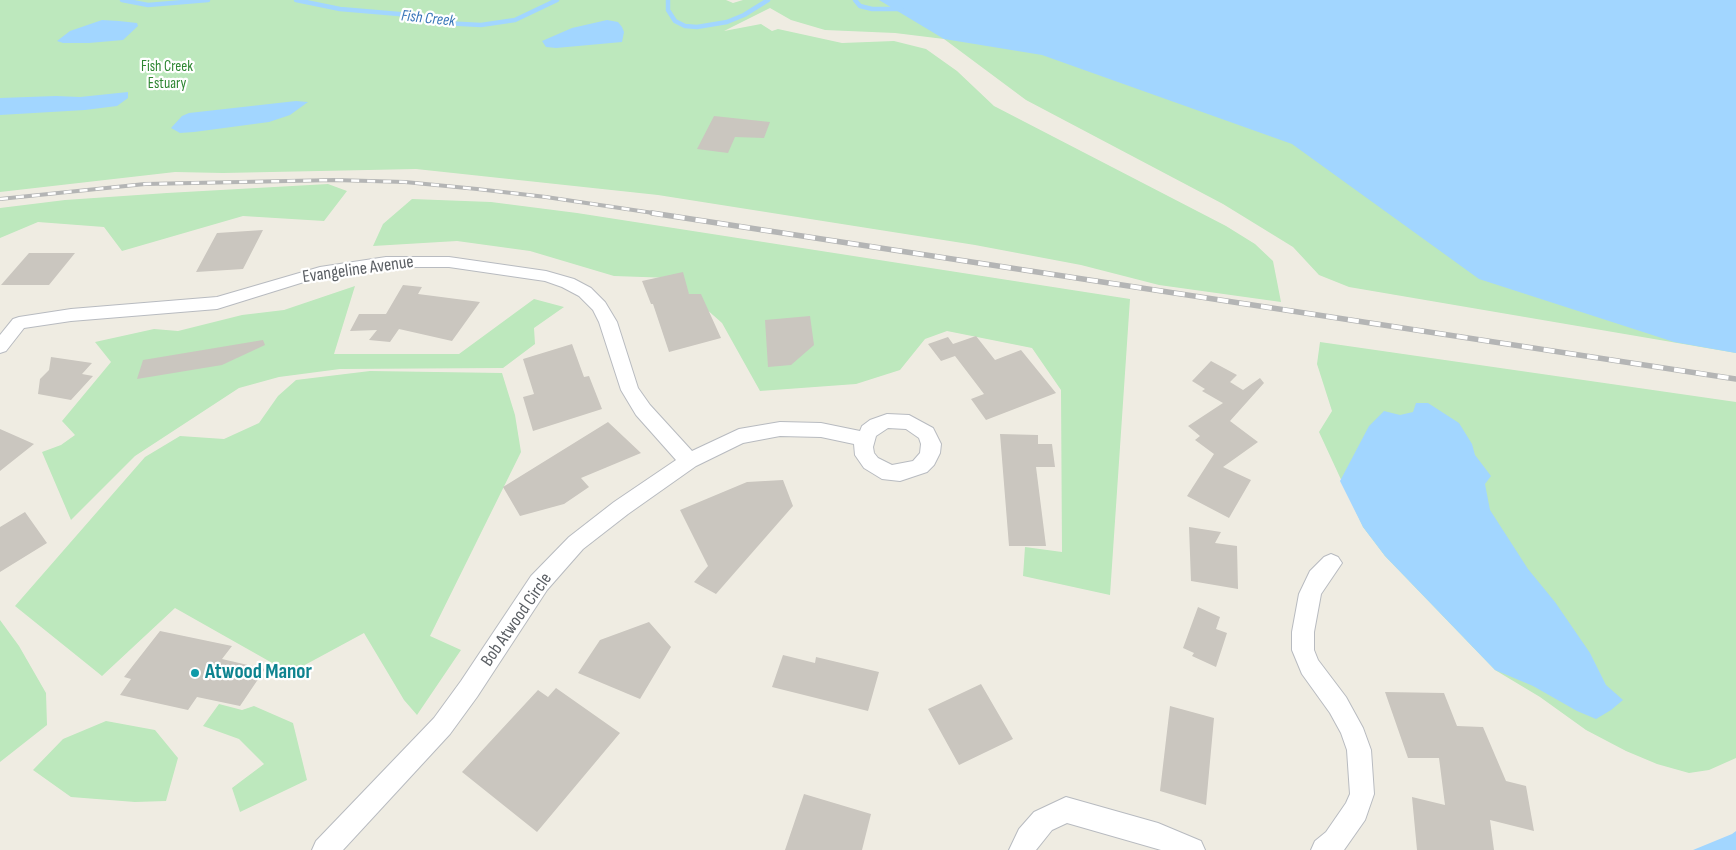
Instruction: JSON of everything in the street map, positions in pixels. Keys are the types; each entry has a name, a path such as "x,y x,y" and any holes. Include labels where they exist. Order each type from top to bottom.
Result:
{"street":[{"name":"Evangeline Avenue","path":"0,347 19,323 71,315 186,307 216,303 320,272 386,262 449,262 546,276 568,282 585,292 599,306 608,322 618,360 630,390 643,410 689,460"},
{"name":"Bob Atwood Circle","path":"325,850 442,726 545,576 576,543 621,508 689,460 740,436 780,429 820,430 865,439"},
{"path":"1324,850 1336,841 1356,811 1362,794 1359,750 1351,728 1338,705 1310,668 1303,650 1303,632 1310,594 1318,578 1331,563"},
{"path":"1022,850 1028,838 1043,821 1066,810 1158,836 1192,850"}],"green space":[{"name":"Fish Creek Estuary","path":"0,0 726,0 733,3 743,0 1615,0 1736,353 1349,287 1319,275 1293,247 1223,204 1026,100 944,39 895,33 825,30 791,20 770,8 724,31 761,24 772,31 778,29 842,43 894,41 926,49 957,71 994,106 1226,226 1255,244 1273,261 1281,302 1159,285 1081,265 975,245 658,195 416,169 223,173 175,172 0,192"},
{"path":"328,184 347,191 324,221 243,216 122,251 104,227 38,222 0,238 0,208 65,200"},
{"path":"412,199 491,202 577,213 1130,299 1110,595 1023,576 1025,547 1062,552 1061,390 1032,348 947,331 925,339 900,370 856,384 760,391 722,323 671,278 614,276 530,251 457,241 373,246 383,224"},
{"path":"355,286 334,354 459,354 534,299 564,307 534,328 535,344 503,368 340,369 279,377 239,388 135,456 71,520 42,452 61,445 75,435 62,421 111,362 95,342 154,329 178,331 242,315 284,310"},
{"path":"1320,342 1736,402 1736,758 1709,770 1689,773 1657,764 1626,751 1586,730 1540,697 1495,670 1385,556 1363,527 1319,432 1332,411 1317,364"},
{"path":"370,371 502,373 515,415 521,452 430,636 461,650 417,715 404,700 364,633 290,673 175,608 102,676 15,606 145,457 180,436 224,439 259,423 278,396 296,380"},
{"path":"0,620 19,646 46,693 47,725 0,762"},
{"path":"219,704 242,710 254,706 293,723 307,780 240,812 232,788 264,764 239,739 203,726"},
{"path":"106,721 155,730 178,758 166,801 135,802 71,797 33,770 63,739"}],"water":[{"path":"879,0 1736,0 1736,353 1674,342 1479,279 1292,144 1042,55 944,39"},
{"path":"102,20 137,23 138,26 123,40 89,43 63,43 57,41 70,31"},
{"path":"607,20 618,22 622,27 624,32 622,42 556,48 546,47 542,41 572,28"},
{"path":"128,92 128,98 117,106 85,110 0,115 0,98 80,97"},
{"path":"296,101 308,102 290,115 269,122 180,133 171,128 182,116 189,113"},
{"path":"1416,403 1428,403 1459,423 1472,444 1475,455 1491,476 1485,484 1490,510 1528,569 1555,602 1590,653 1606,685 1623,700 1611,710 1596,719 1577,711 1533,686 1495,670 1385,556 1363,527 1340,481 1369,426 1384,411 1400,415 1413,412"},
{"path":"1736,831 1736,850 1693,850 1732,834"}],"building":[{"path":"714,116 770,122 764,138 735,137 728,153 697,149"},
{"path":"263,230 243,269 196,272 217,233"},
{"path":"29,253 75,253 49,285 1,285"},
{"path":"683,272 689,294 701,294 721,338 669,352 653,304 651,304 642,281"},
{"path":"403,285 422,287 418,294 480,302 452,341 399,329 390,342 369,340 377,330 350,331 359,314 386,314"},
{"path":"810,316 814,345 791,365 768,367 765,320"},
{"path":"976,336 995,360 1021,350 1056,393 986,420 971,399 984,394 955,356 941,361 928,344 948,337 953,344"},
{"path":"263,340 265,345 222,365 137,379 143,360"},
{"path":"572,344 584,377 589,376 602,409 533,431 523,397 534,394 523,359"},
{"path":"51,357 92,363 82,374 93,376 71,400 38,394 40,379 49,370"},
{"path":"1211,361 1237,375 1230,382 1243,390 1260,378 1264,383 1230,421 1258,442 1223,467 1251,480 1229,518 1187,496 1214,454 1195,440 1200,436 1188,426 1223,403 1202,391 1205,389 1192,381"},
{"path":"608,422 641,453 581,478 589,487 564,504 520,516 503,487"},
{"path":"0,429 34,444 0,471"},
{"path":"1000,434 1038,435 1038,444 1052,444 1055,467 1036,467 1046,546 1009,546"},
{"path":"783,480 793,506 716,594 694,582 708,566 680,510 747,482"},
{"path":"25,512 47,543 0,572 0,527"},
{"path":"1189,527 1221,532 1215,543 1237,546 1238,589 1191,581"},
{"path":"1198,607 1220,617 1216,629 1227,633 1216,667 1192,656 1194,653 1183,648"},
{"path":"649,622 671,647 640,699 578,673 600,640"},
{"name":"Atwood Manor","path":"160,631 232,646 222,659 265,669 240,706 197,697 188,710 120,695 131,679 124,677"},
{"path":"783,655 815,663 816,657 879,672 868,711 772,687"},
{"path":"981,684 1013,739 959,765 928,709"},
{"path":"556,688 620,733 537,832 462,772 538,690 548,697"},
{"path":"1385,692 1444,693 1457,726 1483,727 1506,781 1526,786 1534,831 1490,820 1494,850 1417,850 1412,797 1445,805 1439,758 1408,758"},
{"path":"1170,706 1214,718 1206,805 1160,791"},
{"path":"804,794 871,814 862,850 785,850"}],"waterway":[{"name":"Fish Creek","path":"122,0 148,5 208,0"},
{"name":"Fish Creek","path":"296,0 340,9 399,14 443,23 481,25 515,20 557,0"},
{"name":"Fish Creek","path":"668,0 668,10 675,21 685,26 697,27 727,22 744,15 768,0"},
{"name":"Fish Creek","path":"855,0 860,6 872,9 901,9"}],"railway":[{"path":"0,199 145,184 335,180 405,182 477,189 660,214"},
{"path":"652,213 1736,379"}],"place":[{"name":"Atwood Manor","path":"195,673"}]}
